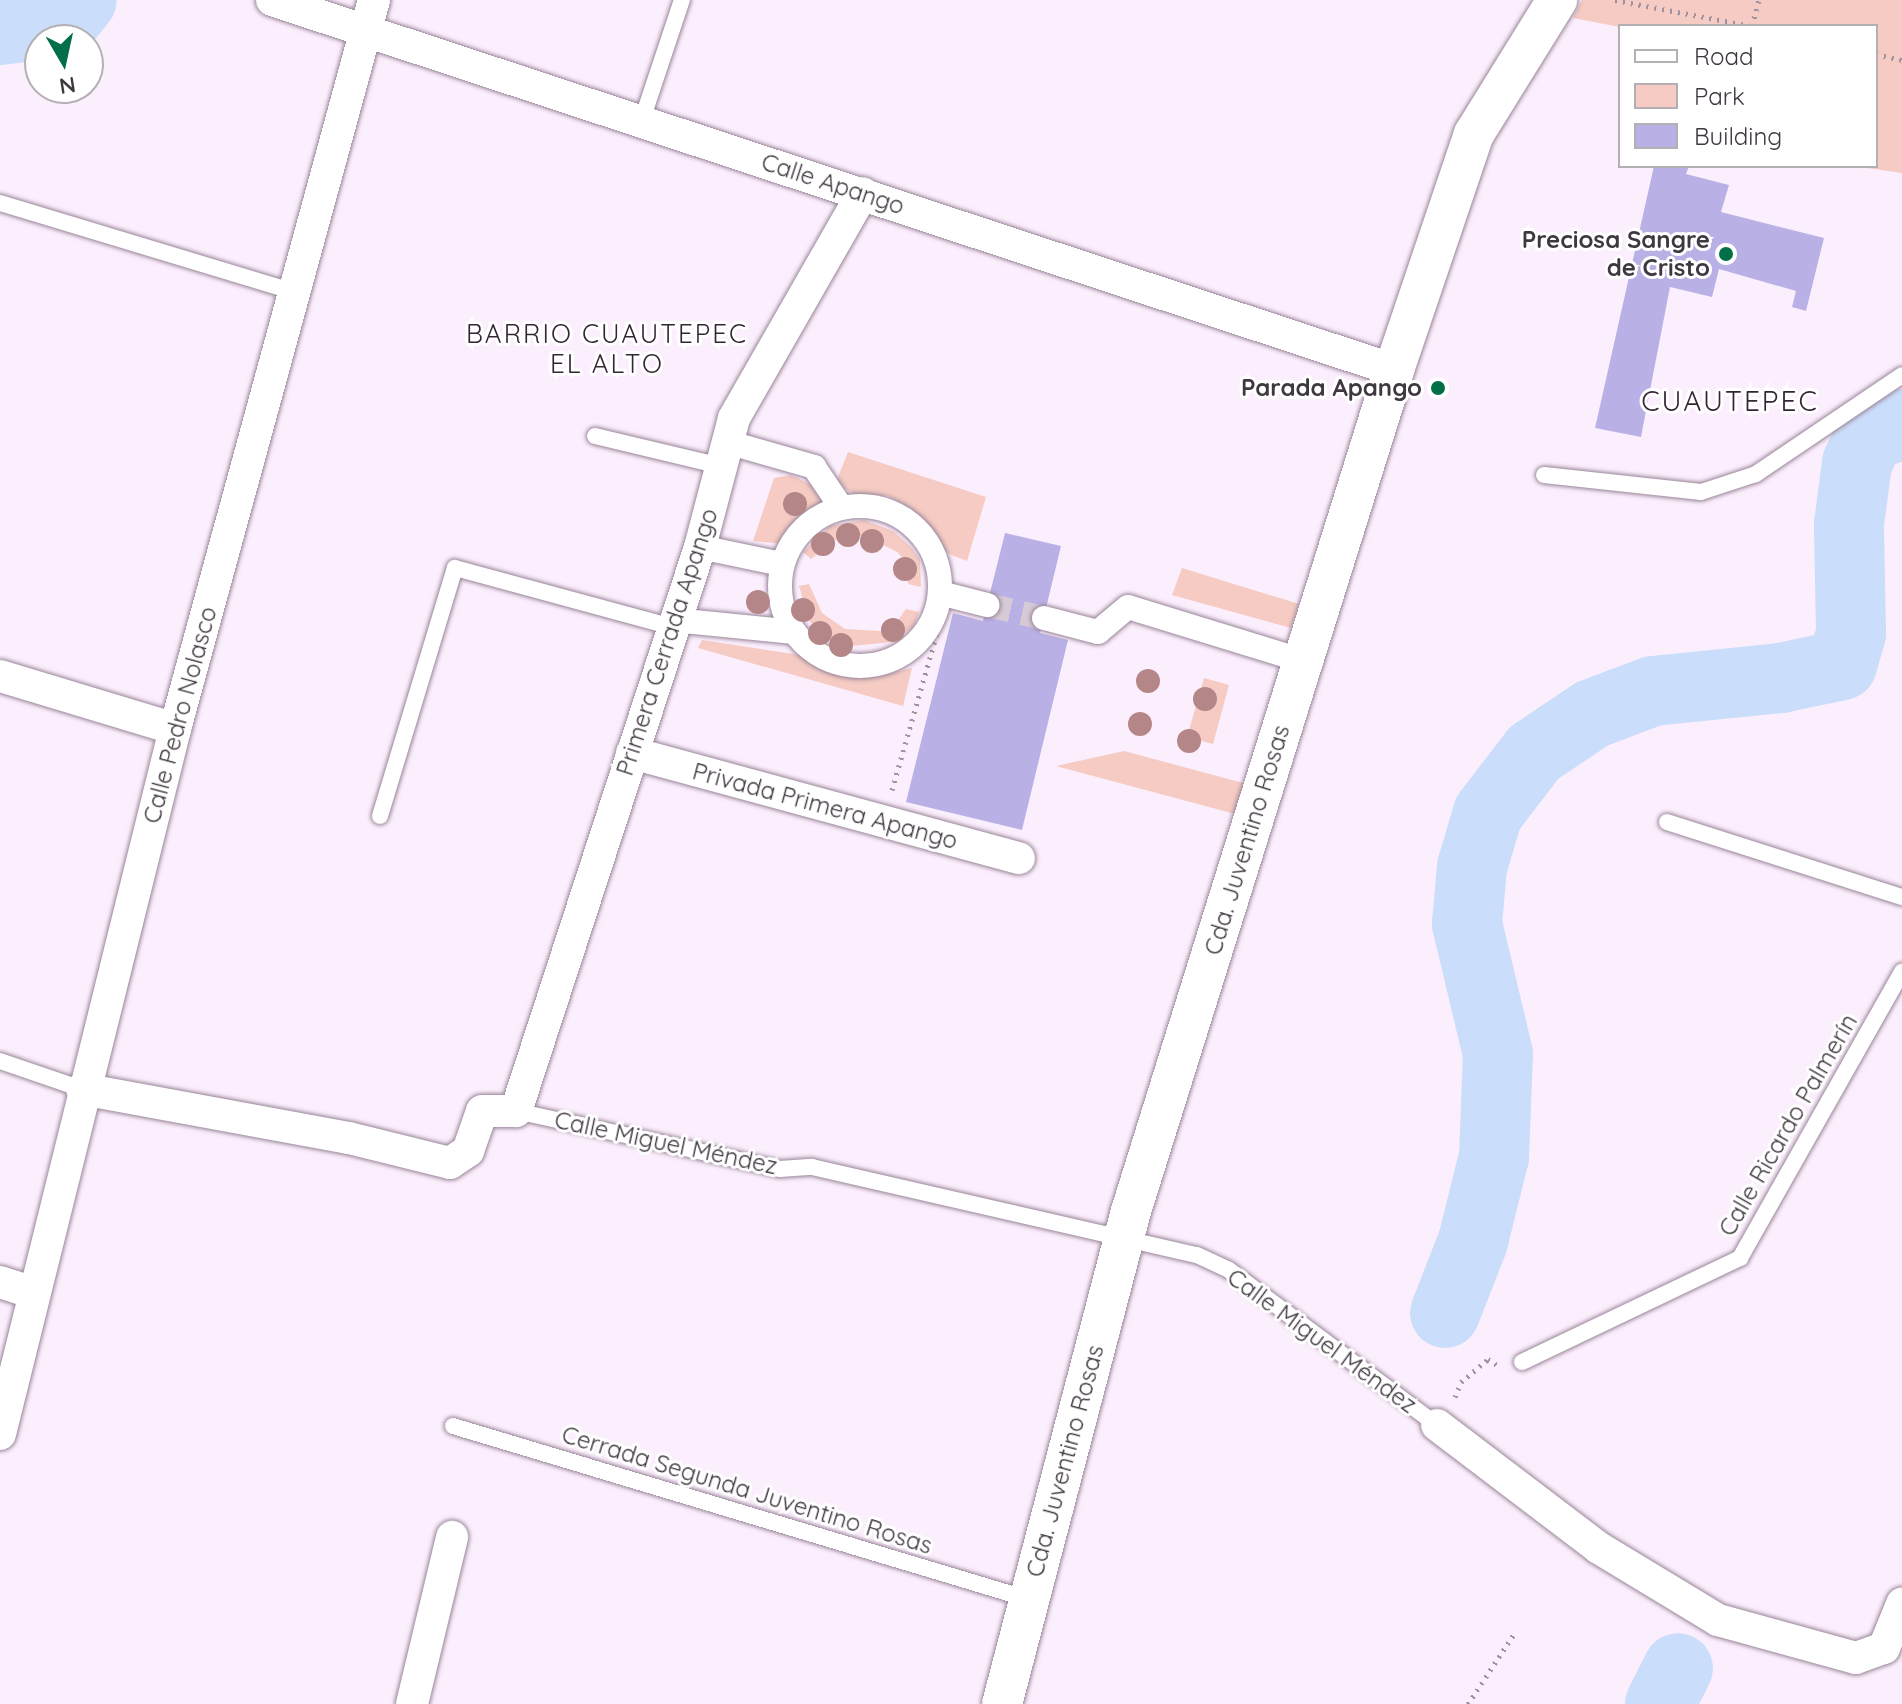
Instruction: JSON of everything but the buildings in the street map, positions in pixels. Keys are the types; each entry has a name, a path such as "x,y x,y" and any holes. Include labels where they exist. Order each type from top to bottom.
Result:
{"street":[{"name":"Calle Apango","path":"272,0 1394,370"},
{"name":"Calle Pedro Nolasco","path":"0,1434 82,1089 175,729 374,0"},
{"name":"Cda. Juventino Rosas","path":"1002,1704 1123,1242 1394,370 1474,134 1557,0"},
{"name":"Primera Cerrada Apango","path":"516,1111 700,547 734,418 863,193"},
{"path":"724,454 814,467 841,507"},
{"path":"867,505 894,512 916,526 933,548 944,594 930,628 912,648 888,662 861,667 835,662 812,650 794,632 783,608 781,564 798,535 817,518 841,507 867,505"},
{"path":"700,547 781,564"},
{"path":"944,594 987,605"},
{"path":"1044,618 1098,632 1128,607 1303,661"},
{"path":"673,623 794,632"},
{"path":"0,676 175,729"},
{"name":"Privada Primera Apango","path":"632,753 1019,858"},
{"path":"82,1089 349,1138 450,1163 468,1151 482,1111 516,1111"},
{"path":"0,1282 33,1293"},
{"name":"Calle Miguel Méndez","path":"1437,1425 1655,1586 1718,1620 1856,1658 1884,1648 1902,1604"},
{"path":"412,1704 452,1537"}],"lane":[{"path":"641,123 682,0"},
{"path":"0,203 295,292"},
{"path":"1544,475 1701,492 1756,474 1902,375"},
{"path":"595,436 724,454"},
{"path":"380,816 455,568 673,623"},
{"path":"1667,822 1902,897"},
{"name":"Calle Ricardo Palmerín","path":"1522,1362 1740,1258 1902,972"},
{"path":"0,1061 82,1089"},
{"name":"Calle Miguel Méndez","path":"516,1111 780,1169 812,1167 1123,1242 1197,1255 1229,1270 1437,1425"},
{"name":"Cerrada Segunda Juventino Rosas","path":"453,1426 1028,1599"}],"path":[{"path":"1615,0 1741,24"},
{"path":"1753,24 1759,0"},
{"path":"1878,54 1902,60"},
{"path":"883,823 944,594"},
{"path":"1437,1425 1461,1382 1488,1359 1513,1373 1522,1362"},
{"path":"1468,1704 1514,1634"}],"green space":[{"path":"1582,0 1902,0 1902,173 1867,168 1878,168 1878,24 1618,24 1618,27 1573,18"},
{"path":"848,452 986,497 967,561 949,554 912,509 888,496 853,494 836,482"},
{"path":"791,475 818,488 822,506 784,544 753,541 774,478"},
{"path":"864,520 893,531 912,548 920,560 921,587 908,584 906,561 897,552 865,536 837,539 811,559 803,552 830,526"},
{"path":"1182,568 1299,604 1291,628 1172,595"},
{"path":"809,584 822,613 845,629 881,631 893,627 906,609 919,612 914,626 892,642 852,646 824,635 809,621 799,586"},
{"path":"702,640 800,655 832,672 883,675 912,668 903,706 698,648"},
{"path":"1204,678 1229,685 1213,744 1187,737"},
{"path":"1124,751 1247,784 1235,814 1056,766"}],"waterway":[{"path":"0,30 64,22 82,0"},
{"path":"1445,1313 1473,1241 1494,1157 1498,1054 1467,924 1472,867 1488,813 1534,753 1592,714 1653,691 1780,678 1842,665 1851,633 1849,524 1857,463 1869,437 1902,424"},
{"path":"1660,1704 1678,1668"}],"tunnel":[{"path":"987,605 1044,618"}],"place":[{"name":"Preciosa Sangre de Cristo","path":"1726,254"},
{"name":"Parada Apango","path":"1438,388"}],"district":[{"name":"BARRIO CUAUTEPEC EL ALTO","path":"607,349"},
{"name":"CUAUTEPEC","path":"1730,401"}]}
